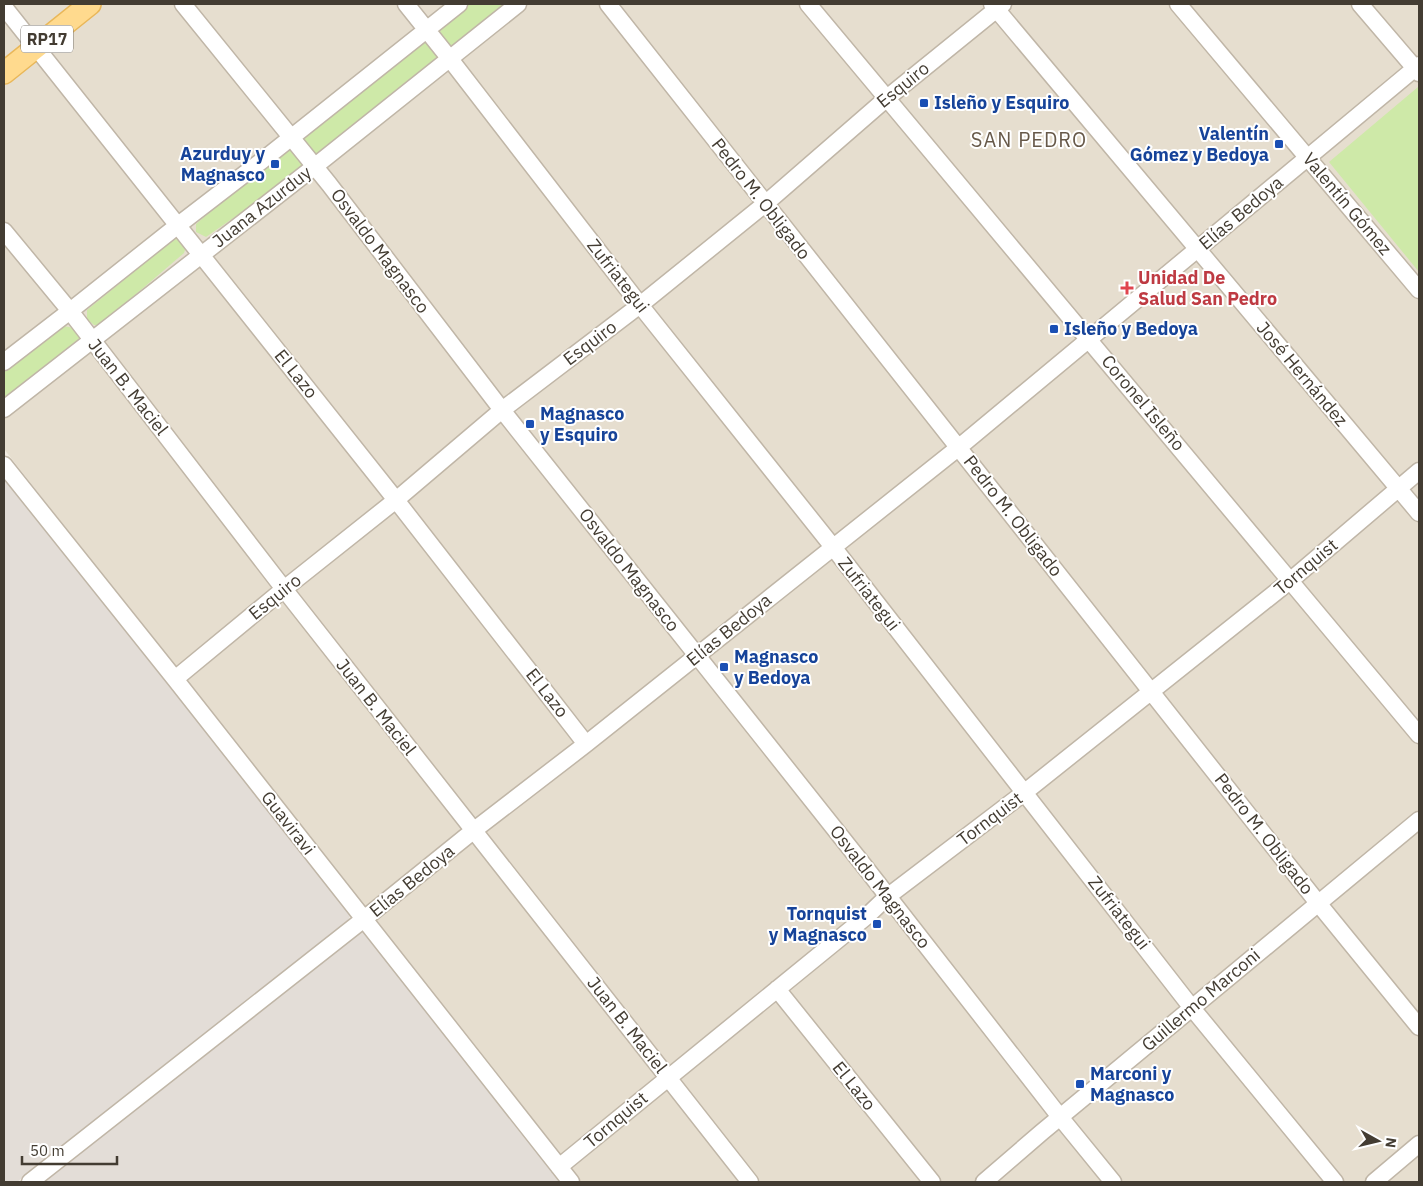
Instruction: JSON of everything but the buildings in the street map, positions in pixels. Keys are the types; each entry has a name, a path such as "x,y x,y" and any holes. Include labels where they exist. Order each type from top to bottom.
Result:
{"main road":[{"name":"RP17","path":"4,73 90,4"}],"street":[{"name":"Osvaldo Magnasco","path":"183,4 335,192 502,410 1113,1182"},
{"name":"Zufriategui","path":"406,4 640,305 1025,792 1192,1008 1335,1182"},
{"name":"Juana Azurduy","path":"4,362 70,312 459,4"},
{"name":"Juana Azurduy","path":"4,408 314,167 518,4"},
{"name":"Pedro M. Obligado","path":"608,4 1318,903 1419,1027"},
{"name":"Coronel Isleño","path":"808,4 1419,735"},
{"name":"Valentín Gómez","path":"1178,4 1419,290"},
{"path":"1360,4 1418,69"},
{"name":"Esquiro","path":"175,679 396,500 502,410 640,305 765,204 997,6"},
{"name":"José Hernández","path":"997,6 1197,250 1419,513"},
{"name":"El Lazo","path":"4,7 396,500 586,744"},
{"name":"Elías Bedoya","path":"30,1182 958,448 1308,157 1418,69"},
{"name":"Juan B. Maciel","path":"4,231 70,312 473,831 750,1182"},
{"name":"Guaviravi","path":"4,465 571,1182"},
{"name":"Tornquist","path":"559,1167 887,897 1025,792 1291,580 1419,472"},
{"name":"Guillermo Marconi","path":"984,1182 1419,820"},
{"name":"El Lazo","path":"777,989 932,1182"},
{"path":"1374,1182 1419,1144"}],"shaded area":[{"path":"4,4 1419,4 1419,1182 578,1182 4,449"},
{"path":"4,472 350,908 350,916 347,923 17,1182 4,1182"},
{"path":"373,920 578,1182 40,1182"}],"green space":[{"path":"464,4 508,4 311,164 206,237 196,232 196,224 297,137"},
{"path":"1418,87 1419,89 1419,272 1329,162"},
{"path":"174,239 182,240 186,247 184,253 100,325 94,325 87,319 87,310"},
{"path":"63,326 74,328 80,336 78,342 4,399 4,372"}],"place":[{"name":"Isleño y Esquiro","path":"924,103"},
{"name":"Valentín Gómez y Bedoya","path":"1279,144"},
{"name":"Azurduy y Magnasco","path":"275,164"},
{"name":"Unidad De Salud San Pedro","path":"1127,288"},
{"name":"Isleño y Bedoya","path":"1054,329"},
{"name":"Magnasco y Esquiro","path":"530,424"},
{"name":"Magnasco y Bedoya","path":"724,667"},
{"name":"Tornquist y Magnasco","path":"877,924"},
{"name":"Marconi y Magnasco","path":"1080,1084"}],"district":[{"name":"SAN PEDRO","path":"1029,140"}]}
